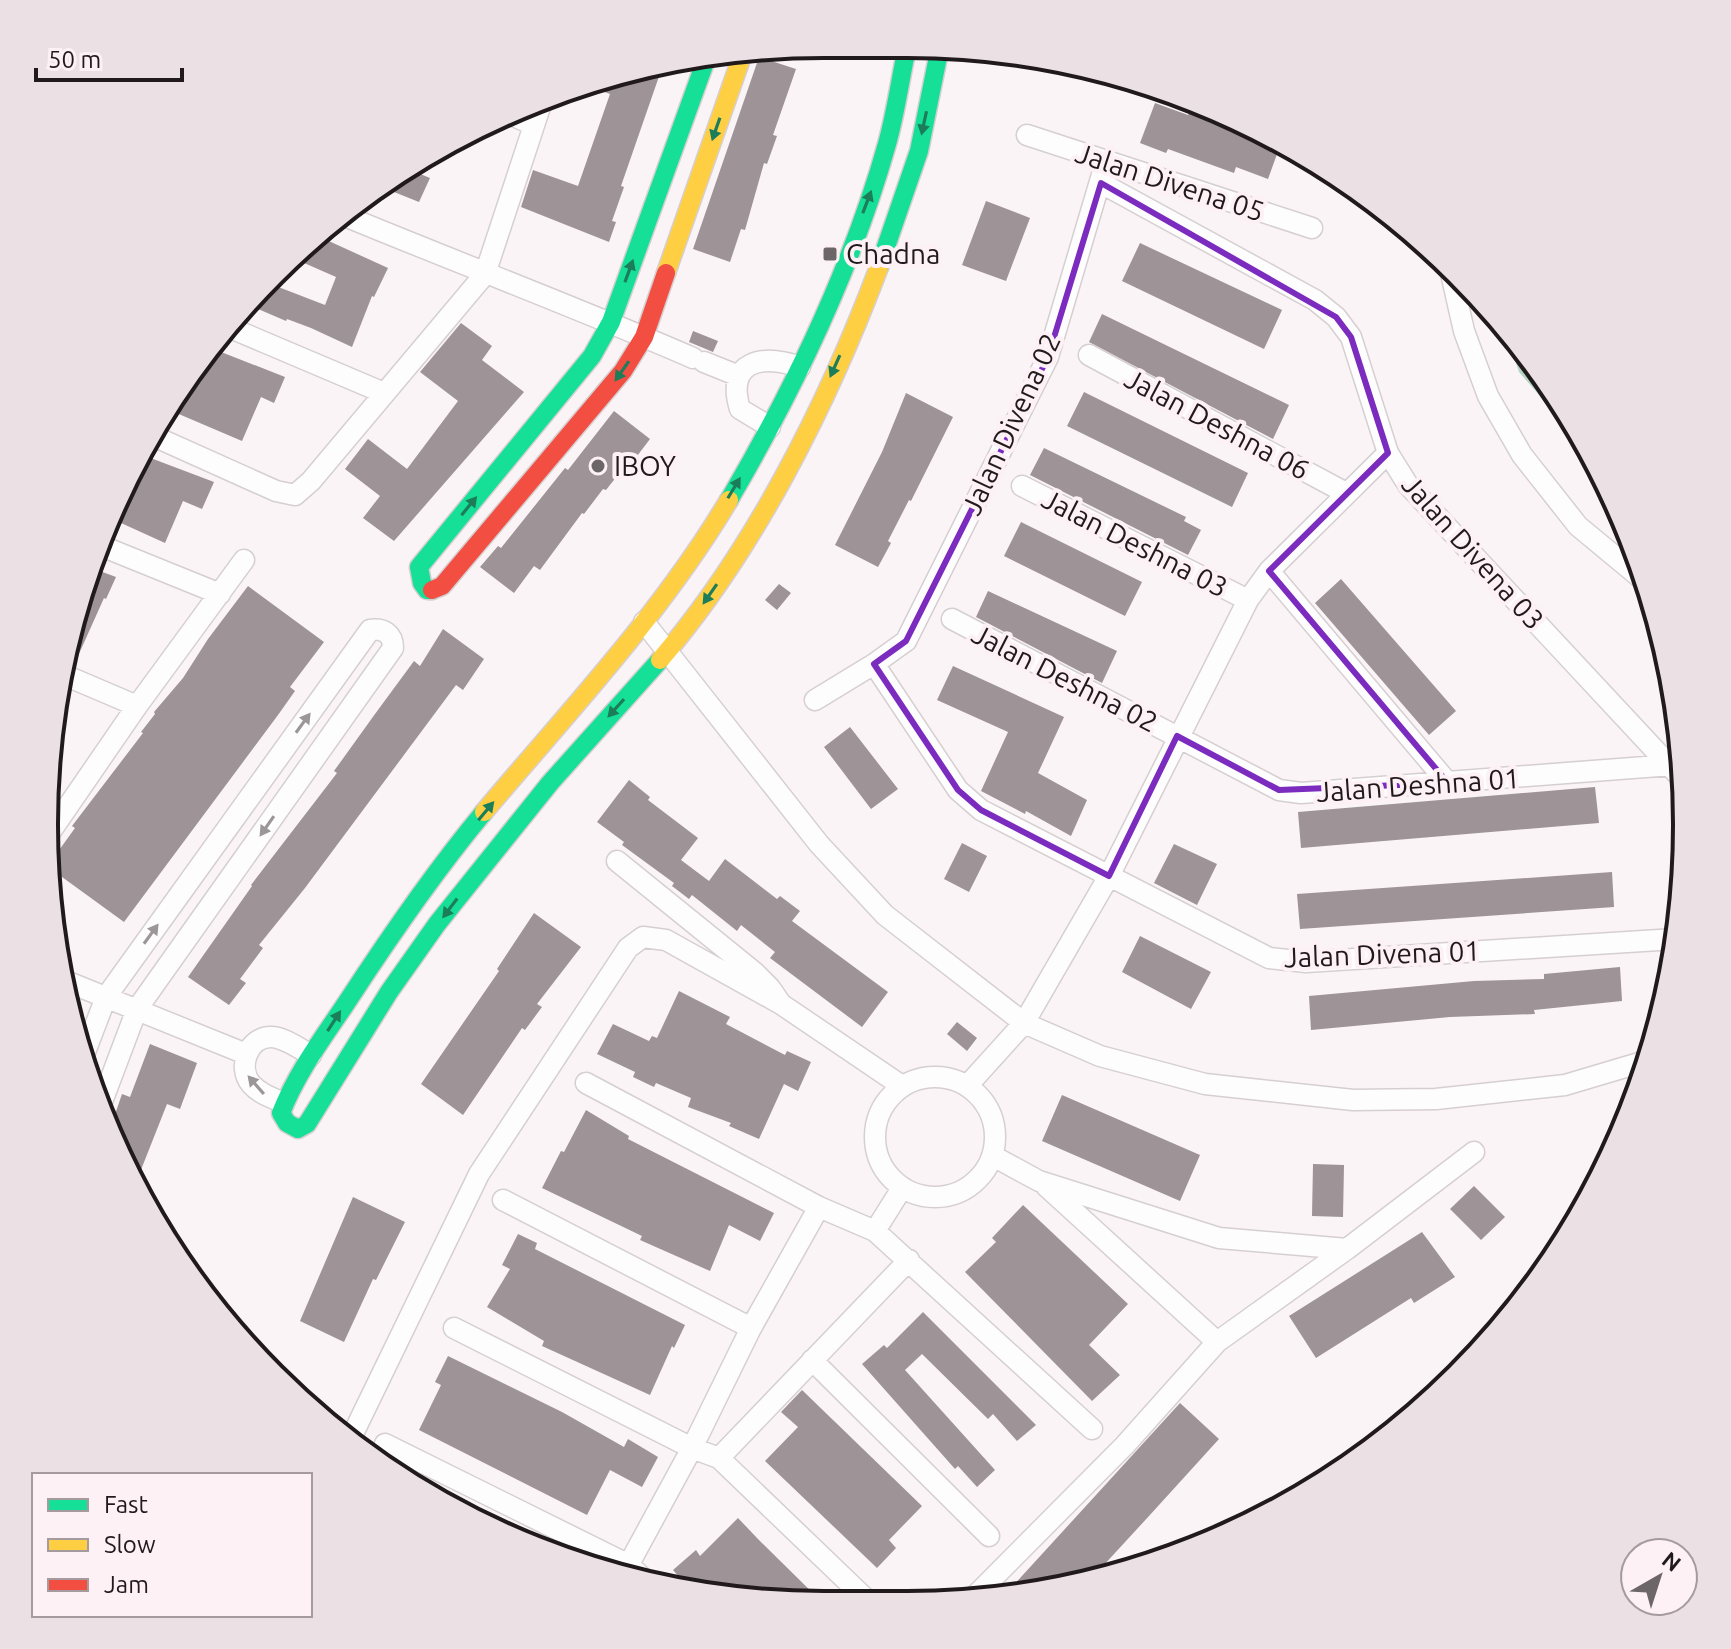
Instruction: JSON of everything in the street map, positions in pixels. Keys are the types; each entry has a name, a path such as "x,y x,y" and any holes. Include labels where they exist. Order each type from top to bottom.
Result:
{"street":[{"path":"905,58 884,156 842,268 800,367 770,427 706,535 644,622 451,852 379,952 311,1055 284,1103 281,1113 287,1123 298,1129 307,1124 401,974 474,876 710,596 768,500 823,394 873,282 916,162 937,59"},
{"path":"703,68 611,322 592,356 419,567 419,580 426,589 432,591 442,586 623,371 644,337 739,63"},
{"path":"162,440 276,491 295,495 311,481 485,274 538,114"},
{"path":"522,120 534,125"},
{"name":"Jalan Divena 05","path":"1027,135 1312,228"},
{"name":"Jalan Divena 02","path":"815,700 906,641 1048,357 1106,161"},
{"name":"Jalan Divena 03","path":"1101,183 1315,300 1336,317 1351,337 1388,453 1408,485 1670,765"},
{"path":"354,220 739,376"},
{"path":"1455,290 1464,331 1488,396 1522,455 1578,526 1628,568"},
{"path":"238,331 384,393"},
{"name":"Jalan Deshna 06","path":"1089,355 1346,493"},
{"path":"770,427 740,409 736,392 739,376 750,365 763,360 781,360 800,367"},
{"path":"967,1086 1024,1023 1109,876 1248,600 1269,571 1388,453"},
{"name":"Jalan Deshna 03","path":"1022,486 1248,600"},
{"path":"109,549 220,594"},
{"path":"58,814 244,560"},
{"path":"1269,571 1448,783"},
{"name":"Jalan Deshna 02","path":"952,619 1177,736"},
{"path":"644,622 819,844 885,915 1024,1023 1100,1056 1205,1084 1353,1100 1436,1099 1565,1085 1634,1064"},
{"path":"89,1040 106,997 370,630 388,633 393,639 393,648 137,1009 106,1091"},
{"path":"874,664 958,790 981,810 1109,876"},
{"path":"72,678 137,706"},
{"name":"Jalan Deshna 01","path":"1177,736 1279,790 1301,793 1671,772"},
{"path":"617,861 754,972 781,1004"},
{"name":"Jalan Divena 01","path":"1109,876 1269,958 1306,962 1664,940"},
{"path":"355,1430 479,1174 628,948 643,937 666,940 781,1004 902,1086"},
{"path":"75,985 246,1054"},
{"path":"284,1103 264,1094 249,1082 246,1054 255,1042 265,1037 275,1037 311,1055"},
{"path":"923,1078 945,1078 967,1086 982,1099 992,1117 996,1136 993,1156 982,1176 966,1190 945,1197 923,1197 902,1188 885,1172 876,1149 875,1125 885,1103 902,1086 923,1078"},
{"path":"586,1083 819,1207 875,1231 1092,1429"},
{"path":"985,1586 1125,1445 1217,1342 1347,1249 1474,1152"},
{"path":"993,1156 1039,1181 1219,1238 1347,1249"},
{"path":"1039,1181 1217,1342"},
{"path":"875,1231 902,1188"},
{"path":"503,1200 751,1328"},
{"path":"628,1566 692,1448 751,1328 819,1207"},
{"path":"719,1458 909,1260"},
{"path":"454,1328 692,1448 719,1458 858,1591"},
{"path":"812,1360 989,1536"},
{"path":"385,1444 602,1558"}],"highlighted area":[{"path":"1101,183 1336,317 1351,337 1388,453 1269,571 1448,783 1279,790 1177,736 1109,876 981,810 958,790 874,664 906,641 1048,357"}],"shaded area":[{"path":"1514,357 1547,404 1519,372"}],"building":[{"path":"770,60 796,69 745,230 741,229 730,262 693,249 757,62"},
{"path":"659,77 621,186 624,187 612,221 616,222 609,242 521,207 533,170 578,186 610,94 603,91"},
{"path":"1155,103 1200,116 1277,154 1268,179 1236,167 1234,173 1168,149 1166,153 1140,143"},
{"path":"420,174 430,178 419,202 393,191"},
{"path":"986,201 1030,218 1006,281 962,265"},
{"path":"328,241 388,268 372,296 352,347 258,309 279,287 325,305 336,277 304,263"},
{"path":"1140,243 1282,310 1264,349 1122,281"},
{"path":"1102,314 1289,405 1273,439 1089,342"},
{"path":"461,323 492,346 482,360 524,392 394,541 363,518 380,496 345,469 368,439 407,469 458,401 420,372"},
{"path":"693,331 718,341 713,352 689,342"},
{"path":"221,352 285,377 274,403 261,397 242,441 178,414"},
{"path":"1084,392 1248,473 1232,507 1067,426"},
{"path":"906,393 953,417 888,541 891,543 878,567 835,545 882,452"},
{"path":"614,411 650,439 631,464 628,462 606,490 603,489 582,513 540,570 534,566 514,593 480,567 498,546 501,548 565,468 568,470"},
{"path":"1044,448 1186,517 1184,521 1201,530 1188,555 1030,475"},
{"path":"152,458 214,482 202,509 183,501 165,543 120,522"},
{"path":"1021,522 1142,582 1125,616 1004,556"},
{"path":"101,572 116,577 76,659"},
{"path":"1341,579 1456,711 1429,735 1315,603"},
{"path":"779,584 791,593 777,610 765,600"},
{"path":"248,586 324,642 290,687 295,691 278,715 124,922 60,876 59,850 75,828 72,826 143,733 154,712 183,678"},
{"path":"988,591 1117,651 1102,683 976,617"},
{"path":"443,629 484,659 463,690 456,685 259,945 263,948 240,979 246,983 229,1005 188,977 251,885 337,773 334,771 375,714 414,661 420,666"},
{"path":"953,666 1064,717 1038,773 1087,800 1071,836 981,791 1008,732 937,700"},
{"path":"850,727 898,789 871,809 824,747"},
{"path":"629,780 650,797 648,800 698,838 681,860 709,881 725,859 777,899 780,896 800,911 792,921 888,992 862,1027 770,958 775,952 741,925 737,931 692,895 689,899 672,886 674,883 622,845 624,842 597,822"},
{"path":"1595,787 1599,823 1301,848 1298,812"},
{"path":"962,843 987,856 969,892 944,879"},
{"path":"1174,844 1217,864 1197,905 1154,883"},
{"path":"1612,872 1614,907 1300,929 1297,894"},
{"path":"534,913 581,947 537,1004 542,1007 525,1030 522,1028 463,1115 421,1084 499,971 497,969"},
{"path":"1140,936 1211,972 1191,1009 1122,972"},
{"path":"1620,967 1622,1001 1534,1010 1535,1014 1450,1017 1311,1030 1309,996 1474,981 1544,979 1544,974"},
{"path":"679,991 730,1017 726,1024 785,1055 787,1051 811,1062 798,1091 784,1084 759,1139 729,1126 731,1123 688,1107 691,1098 656,1083 654,1087 633,1077 635,1072 597,1054 613,1024 649,1041 652,1036 657,1038"},
{"path":"957,1022 977,1038 967,1051 947,1034"},
{"path":"150,1044 197,1063 180,1109 167,1104 141,1171 115,1115 122,1094 130,1097"},
{"path":"1062,1095 1200,1155 1180,1201 1042,1141"},
{"path":"586,1110 629,1136 628,1139 774,1213 760,1241 729,1225 710,1271 640,1240 642,1236 542,1188"},
{"path":"1313,1164 1344,1165 1343,1217 1312,1216"},
{"path":"1474,1186 1505,1217 1481,1240 1450,1209"},
{"path":"353,1197 405,1222 376,1280 373,1279 344,1342 300,1321"},
{"path":"1023,1205 1128,1304 1089,1345 1120,1375 1092,1401 965,1272 996,1242 992,1238"},
{"path":"1422,1232 1455,1277 1414,1303 1411,1298 1316,1358 1289,1316"},
{"path":"518,1234 537,1243 535,1249 685,1325 650,1395 542,1346 544,1341 487,1307 510,1269 502,1265"},
{"path":"923,1312 1036,1425 1017,1441 993,1414 988,1419 922,1354 905,1370 995,1470 977,1487 958,1466 955,1469 862,1364 884,1345 887,1348"},
{"path":"448,1356 562,1412 624,1447 628,1439 658,1457 642,1487 610,1470 587,1515 419,1430 441,1385 435,1382"},
{"path":"802,1390 922,1506 889,1540 896,1548 877,1568 765,1461 798,1427 781,1412"},
{"path":"1180,1403 1219,1439 1104,1565 1016,1583"},
{"path":"738,1518 810,1590 724,1584 679,1577 673,1570 696,1550 700,1556"}],"traffic: fast":[{"path":"729,500 776,415 839,282 887,144 905,58"},
{"path":"879,267 919,151 938,59"},
{"path":"432,590 427,590 422,583 419,567 592,356 611,322 703,68"},
{"path":"484,812 413,905 311,1056 281,1113 287,1123 298,1129 307,1124 389,992 437,924 550,783 660,660"}],"traffic: slow":[{"path":"666,273 739,63"},
{"path":"660,660 727,571 786,473 837,370 879,267"},
{"path":"484,812 644,622 729,500"}],"traffic: jam":[{"path":"432,590 442,586 623,371 644,337 666,273"}],"place":[{"name":"Chadna","path":"830,254"},
{"name":"IBOY","path":"598,466"}]}
